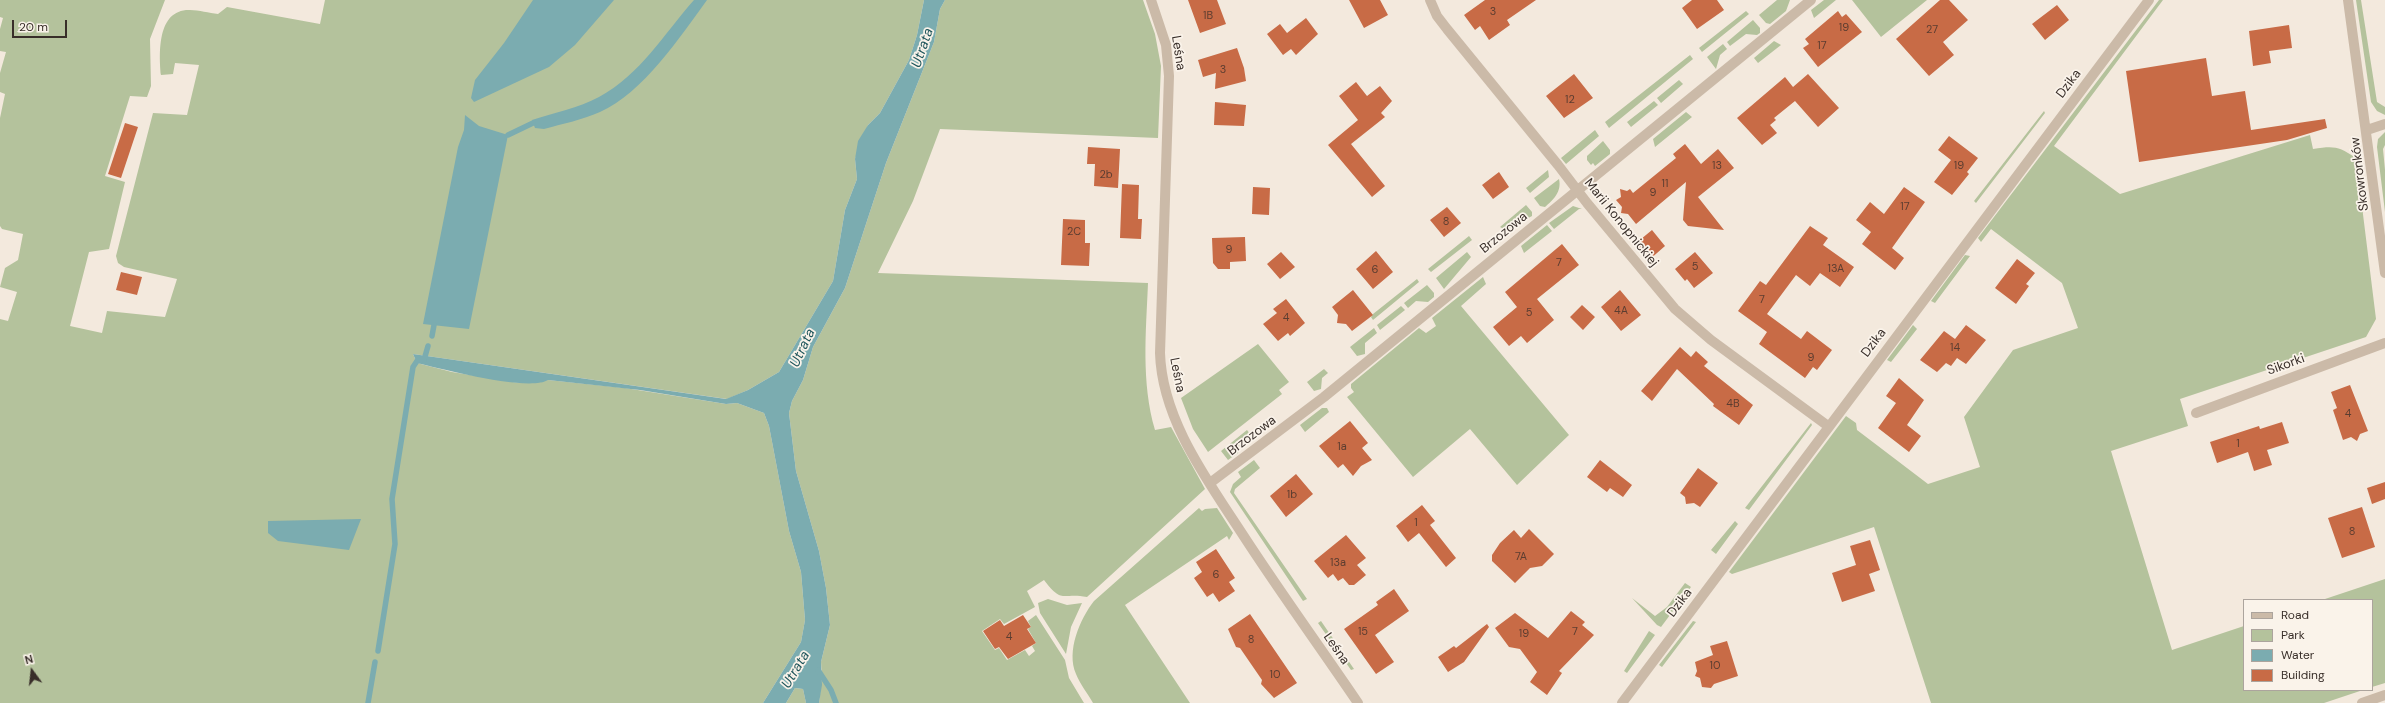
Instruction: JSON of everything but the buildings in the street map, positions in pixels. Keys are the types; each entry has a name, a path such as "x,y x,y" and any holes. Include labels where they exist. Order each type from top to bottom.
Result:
{"street":[{"name":"Leśna","path":"1151,0 1166,45 1169,76 1160,344 1161,369 1174,416 1210,483 1269,574 1358,703"},
{"name":"Marii Konopnickiej","path":"1430,0 1444,25 1577,190 1686,320 1828,426"},
{"name":"Brzozowa","path":"1210,483 1324,397 1811,0"},
{"name":"Dzika","path":"1622,703 1828,426 2149,0"},
{"name":"Skowronków","path":"2348,0 2367,130 2385,274"},
{"path":"2367,130 2385,124"},
{"name":"Sikorki","path":"2196,413 2385,343"},
{"path":"2362,703 2385,695"}],"green space":[{"path":"0,0 165,0 150,39 151,86 147,97 130,96 105,176 125,182 109,249 89,252 70,326 102,333 107,311 165,317 177,279 124,267 118,263 116,256 153,113 187,115 199,65 175,63 173,74 161,75 160,55 162,34 171,17 179,12 193,10 218,14 227,7 320,24 325,0 924,0 917,35 909,60 880,113 868,125 855,159 857,179 845,210 833,281 779,372 748,390 727,399 413,354 417,363 452,372 519,383 548,380 625,388 726,404 737,403 764,413 769,426 789,531 801,572 805,620 801,642 763,703 0,703 0,319 8,321 17,292 0,287 5,268 18,260 23,234 2,229 0,226 0,118 5,94 0,92 0,73 6,52 0,51 0,29 3,18 0,17"},
{"path":"945,0 1143,0 1155,34 1161,66 1158,138 940,129 913,201 878,273 1148,283 1146,375 1155,430 1171,427 1205,489 1087,597 1059,595 1050,588 1044,580 1027,591 1035,607 1004,624 1000,619 982,631 995,650 999,648 1007,660 1025,650 1029,656 1035,651 1032,646 1036,643 1028,629 1031,627 1028,621 1036,615 1065,660 1069,678 1084,703 819,703 822,676 821,662 830,625 826,588 819,551 796,471 789,413 792,401 803,380 813,347 845,288 886,163 934,42 940,9"},
{"path":"1777,0 1790,0 1786,11 1770,24 1766,23 1759,15"},
{"path":"1824,0 1836,0 1814,18 1811,10"},
{"path":"1852,0 1927,0 1881,37"},
{"path":"2159,0 2163,0 2054,146 2120,194 2310,135 2313,149 2326,147 2336,148 2345,151 2356,158 2376,319 2366,337 2180,399 2188,426 2111,451 2172,650 2243,626 2243,691 2360,691 2324,703 1931,703 1874,527 1732,574 1729,572 1846,416 1856,423 1857,430 1928,484 1980,467 1964,417 2013,350 2078,328 2062,283 1991,229 1981,242 1978,238"},
{"path":"2356,0 2361,0 2377,102 2385,107 2385,115 2377,111 2371,102"},
{"path":"1746,11 1749,14 1702,52 1699,48"},
{"path":"1753,20 1760,28 1760,33 1757,35 1746,34 1730,46 1727,42"},
{"path":"1774,41 1781,45 1758,63 1754,58"},
{"path":"1723,44 1727,49 1720,55 1716,69 1707,57"},
{"path":"1690,55 1693,59 1609,128 1605,122"},
{"path":"1679,80 1683,84 1661,103 1657,98"},
{"path":"1654,101 1658,105 1631,127 1627,122"},
{"path":"2044,111 2045,113 1976,203 1974,201"},
{"path":"1686,112 1692,117 1655,147 1653,139"},
{"path":"1595,130 1599,136 1566,164 1561,158"},
{"path":"2385,132 2385,145 2383,149 2385,170 2385,212 2377,147 2378,139"},
{"path":"1603,141 1610,150 1610,154 1595,166 1593,163 1591,165 1587,160 1587,156"},
{"path":"1548,170 1549,177 1530,193 1526,188"},
{"path":"1559,179 1560,184 1556,195 1545,207 1540,206 1534,198"},
{"path":"1526,205 1532,212 1532,216 1506,230 1500,227"},
{"path":"1573,206 1582,209 1579,209 1554,229 1549,223"},
{"path":"1547,225 1552,231 1524,253 1521,246"},
{"path":"1469,236 1472,240 1431,272 1428,269"},
{"path":"1467,252 1471,257 1444,289 1436,278"},
{"path":"1965,255 1970,256 1935,303 1931,301"},
{"path":"1483,277 1486,284 1461,306 1569,435 1517,485 1470,429 1413,477 1347,397 1354,392 1351,388 1351,384 1419,328 1426,333 1436,326 1432,318"},
{"path":"1417,279 1419,282 1373,320 1371,317 1373,314"},
{"path":"1427,285 1434,293 1434,297 1428,302 1416,301 1408,308 1404,303"},
{"path":"1401,306 1405,310 1380,330 1377,325"},
{"path":"1913,325 1917,329 1891,362 1887,360"},
{"path":"1374,328 1377,333 1365,343 1365,354 1357,356 1350,347"},
{"path":"1258,344 1289,382 1279,390 1282,394 1208,452 1193,429 1181,398"},
{"path":"1324,369 1328,373 1322,378 1321,389 1314,391 1307,382"},
{"path":"1322,408 1327,408 1329,412 1305,432 1300,425"},
{"path":"1811,423 1812,425 1749,510 1745,508"},
{"path":"1247,430 1250,434 1240,442 1238,453 1228,460 1221,451"},
{"path":"1254,460 1260,468 1235,489 1234,493 1307,599 1303,601 1230,492 1233,484 1241,477 1238,472"},
{"path":"1199,508 1202,511 1205,509 1217,508 1233,533 1229,540 1227,536 1125,605 1190,703 1093,703 1078,678 1073,665 1076,636 1084,617 1094,601"},
{"path":"1735,521 1738,524 1716,554 1711,550"},
{"path":"2385,579 2385,683 2373,687 2373,599 2325,599"},
{"path":"1685,583 1691,587 1661,627 1657,625 1632,598 1655,616 1667,607"},
{"path":"1048,599 1067,605 1082,603 1071,627 1066,654 1040,613 1038,603"},
{"path":"1321,621 1354,669 1351,670 1318,623"},
{"path":"1693,621 1696,622 1662,667 1659,665"},
{"path":"1649,631 1655,635 1627,673 1624,671"},
{"path":"795,688 803,689 806,703 786,703"}],"water":[{"path":"533,0 614,0 575,45 549,67 474,102 471,98 475,80 504,43"},
{"path":"694,0 707,0 660,63 631,92 616,103 593,115 544,129 535,128 532,120 591,101 614,88 651,53"},
{"name":"Utrata","path":"924,0 945,0 940,9 934,42 886,163 845,288 813,347 803,380 792,401 789,413 796,471 819,551 826,588 830,625 821,662 822,685 819,703 806,703 803,689 795,688 786,703 763,703 801,642 805,620 801,572 789,531 769,426 764,413 737,403 726,404 640,390 548,380 538,383 523,383 485,378 417,363 413,354 726,399 748,390 779,372 833,281 845,210 857,179 855,159 858,141 868,125 880,113 909,60 917,35"},
{"path":"465,115 479,126 508,135 469,329 423,324 458,147 464,130"},
{"path":"361,519 349,550 278,541 268,533 268,521"}],"waterway":[{"path":"508,135 533,123"},
{"path":"432,336 434,325"},
{"path":"424,360 428,346"},
{"path":"378,651 395,544 392,499 413,367 417,361 422,360"},
{"path":"368,703 375,662"},
{"path":"818,670 831,690 836,703"}]}
